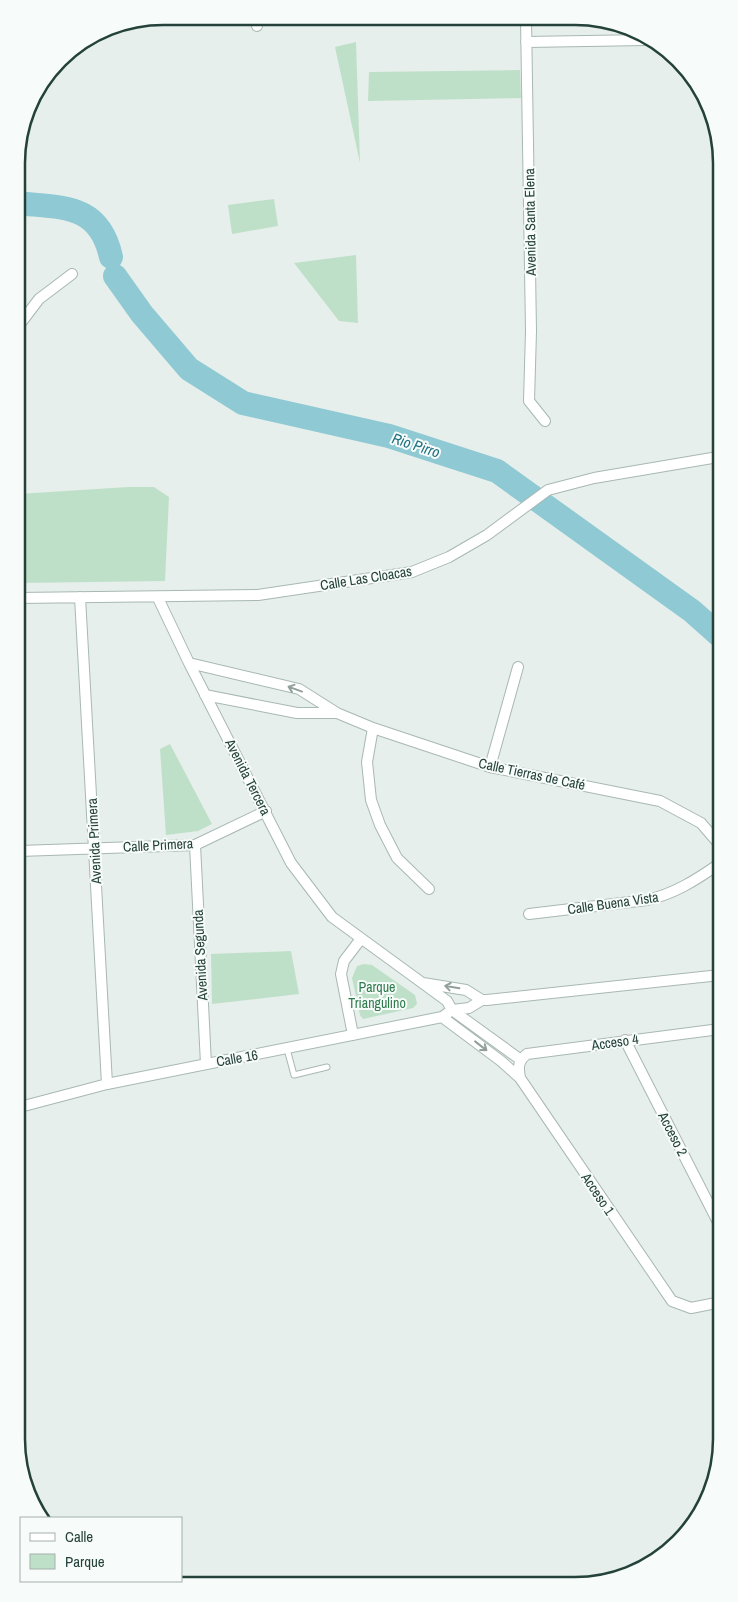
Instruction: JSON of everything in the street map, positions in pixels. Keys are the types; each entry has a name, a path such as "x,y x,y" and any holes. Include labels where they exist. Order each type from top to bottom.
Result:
{"street":[{"name":"Avenida Santa Elena","path":"526,25 531,273 529,401 545,421"},
{"path":"526,42 638,40"},
{"path":"25,317 39,299 72,274"},
{"name":"Calle Las Cloacas","path":"25,598 258,596 412,572 449,557 487,535 518,510 548,490 594,478 713,459"},
{"name":"Avenida Primera","path":"80,597 107,1084"},
{"name":"Avenida Tercera","path":"158,598 205,695 291,863 332,917 360,940 447,1001 452,1010 520,1068"},
{"name":"Calle Tierras de Café","path":"189,663 299,689 337,713 373,728 490,767 660,801 701,823 713,837"},
{"path":"490,767 518,667"},
{"name":"Calle Tierras de Café","path":"205,695 297,713 337,713"},
{"path":"373,728 367,762 371,800 380,825 397,858 430,889"},
{"name":"Calle Primera","path":"25,851 195,845 266,811"},
{"name":"Avenida Segunda","path":"195,845 206,1064"},
{"name":"Calle Buena Vista","path":"528,914 647,900 665,896 694,882 713,868"},
{"path":"353,1035 340,974 344,961 360,940"},
{"path":"452,1010 469,1008 482,1000 514,999 713,976"},
{"path":"418,982 466,990 482,1000"},
{"name":"Calle 16","path":"25,1106 107,1084 442,1017 452,1010"},
{"path":"442,1017 500,1061 520,1068"},
{"name":"Acceso 4","path":"520,1068 527,1054 713,1030"},
{"name":"Acceso 2","path":"625,1040 713,1212"},
{"name":"Acceso 1","path":"520,1068 672,1301 691,1308 713,1304"}],"lane":[{"path":"288,1049 294,1075 326,1067"}],"green space":[{"path":"356,42 360,163 335,47"},
{"path":"520,70 521,98 368,101 369,72"},
{"path":"274,199 278,226 232,234 228,205"},
{"path":"356,255 358,323 339,321 294,263"},
{"path":"154,487 169,497 165,581 25,583 25,494"},
{"path":"170,744 212,824 198,831 166,835 160,749"},
{"path":"291,951 299,994 212,1004 211,954"},
{"name":"Parque Triangulino","path":"364,964 372,965 415,995 417,1004 413,1008 363,1019 360,1015 352,978 357,966"}],"waterway":[{"name":"Rio Pirro","path":"25,204 63,208 88,218 98,226 111,257"},
{"name":"Rio Pirro","path":"115,276 142,314 189,369 243,403 389,436 497,471 692,611 713,630"}]}
